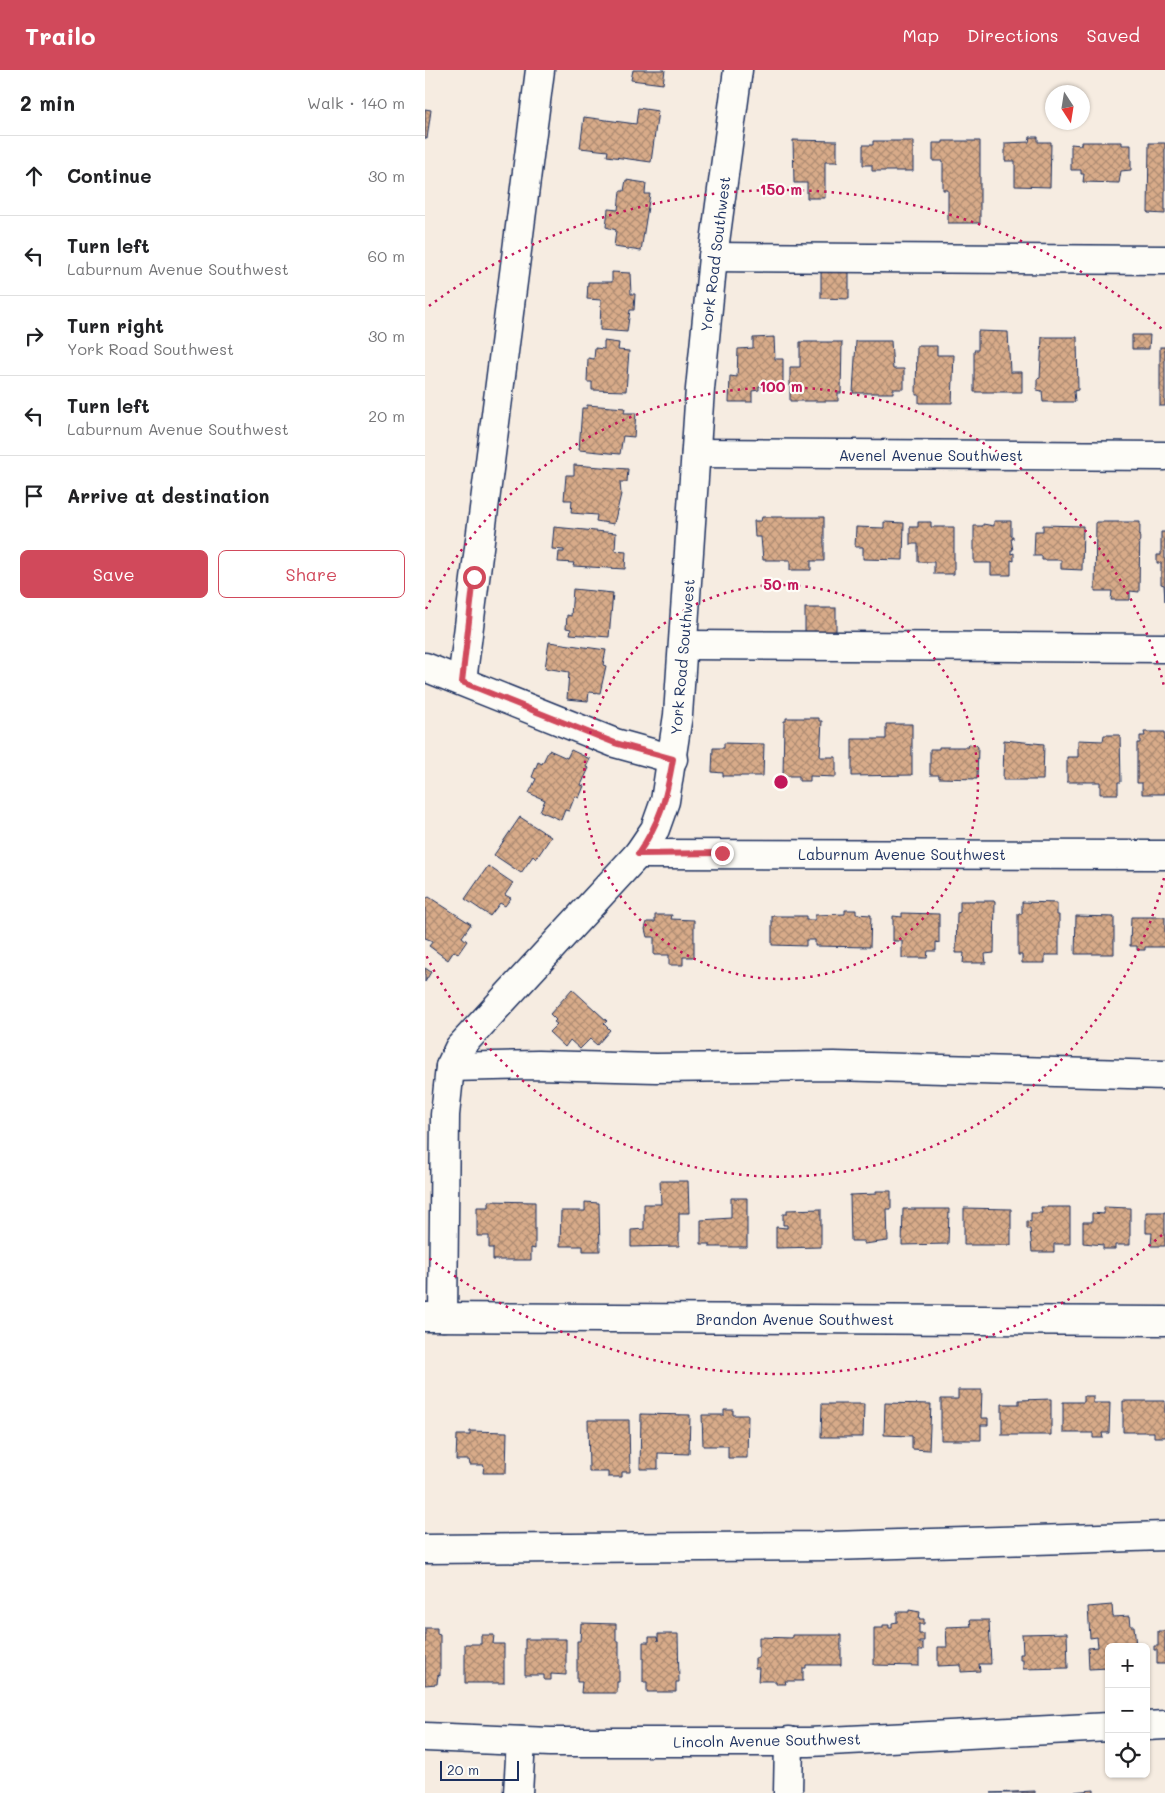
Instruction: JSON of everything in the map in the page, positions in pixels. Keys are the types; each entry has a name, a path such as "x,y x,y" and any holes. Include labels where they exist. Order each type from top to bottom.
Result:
{"street":[{"path":"462,682 540,70"},
{"name":"York Road Southwest","path":"434,1317 445,1115 450,1067 459,1048 638,854 655,829 665,801 673,759 684,645 696,454 713,257 738,70"},
{"path":"713,257 1165,260"},
{"name":"Avenel Avenue Southwest","path":"696,454 1165,456"},
{"path":"684,645 1165,648"},
{"path":"425,667 615,743 673,759"},
{"name":"Laburnum Avenue Southwest","path":"638,854 1165,855"},
{"path":"450,1067 538,1065 656,1068 834,1066 1165,1075"},
{"name":"Brandon Avenue Southwest","path":"434,1317 1165,1321"},
{"path":"425,1549 831,1546 1165,1536"},
{"path":"1150,1726 1165,1725"},
{"name":"Lincoln Avenue Southwest","path":"425,1737 521,1741 789,1741 1105,1728"},
{"path":"518,1793 521,1741"},
{"path":"788,1793 789,1741"}],"building":[{"path":"633,70 665,70 663,84 631,80"},
{"path":"638,108 658,111 651,162 607,156 608,151 580,148 584,117 636,124"},
{"path":"425,109 431,110 427,139 425,138"},
{"path":"1030,137 1038,137 1038,142 1051,142 1050,187 1015,186 1015,161 1005,161 1005,143 1029,142"},
{"path":"793,140 837,141 837,162 825,162 825,198 807,198 807,183 794,183"},
{"path":"873,141 913,141 913,171 872,171 872,165 863,165 863,145 873,145"},
{"path":"943,141 980,141 980,223 948,223 948,190 943,190 943,161 933,161 933,143 943,143"},
{"path":"1081,142 1122,142 1122,145 1131,145 1131,170 1121,171 1119,183 1083,182 1084,174 1081,174 1081,170 1071,170 1071,144 1081,145"},
{"path":"1149,143 1165,143 1165,214 1148,213"},
{"path":"626,180 646,183 645,194 650,194 641,251 614,247 616,230 606,227 608,209 618,210 620,191 624,191"},
{"path":"821,270 849,270 849,299 821,298"},
{"path":"612,272 630,273 631,294 635,294 634,310 630,310 627,332 600,330 601,300 587,299 588,282 612,282"},
{"path":"978,331 1008,332 1010,372 1022,372 1022,392 974,392 974,350 978,350"},
{"path":"1132,335 1150,335 1149,349 1132,349"},
{"path":"774,337 775,359 783,359 783,383 759,386 759,390 752,391 752,402 729,402 730,376 737,377 738,349 753,348 753,338"},
{"path":"1042,337 1077,337 1078,390 1074,391 1075,402 1043,402 1042,391 1037,390 1037,379 1040,378"},
{"path":"604,341 619,343 618,350 629,351 626,391 592,390 592,382 587,382 588,358 594,359 595,348 604,349"},
{"path":"856,341 891,341 893,369 904,369 904,389 893,389 893,393 853,393"},
{"path":"800,342 842,342 841,393 838,393 838,401 790,401 790,367 800,367"},
{"path":"917,346 937,346 937,355 954,355 952,403 919,403 919,395 916,395"},
{"path":"1160,347 1165,347 1165,406 1160,406"},
{"path":"587,405 625,408 624,413 636,413 634,437 623,436 620,454 579,450 582,408 587,408"},
{"path":"574,465 628,469 627,482 620,482 621,494 614,524 596,521 597,515 571,513 572,500 564,500 566,475 574,475"},
{"path":"762,517 824,517 824,561 811,561 811,570 790,570 790,560 763,560 761,537 755,537 754,521 761,521"},
{"path":"994,521 1011,521 1013,550 1011,550 1011,554 1014,553 1014,561 1011,560 1011,575 991,575 991,563 974,563 974,526 983,526 983,524 994,526"},
{"path":"884,522 904,523 903,560 863,559 863,547 855,547 856,527 884,528"},
{"path":"918,522 931,522 931,527 954,527 954,574 934,574 934,562 918,562 918,544 910,544 910,527 918,527"},
{"path":"1096,522 1140,522 1139,592 1130,591 1130,600 1111,600 1112,591 1095,591"},
{"path":"1043,525 1083,526 1082,570 1061,569 1061,560 1042,560 1042,556 1034,556 1035,531 1043,531"},
{"path":"554,527 616,533 615,551 626,552 625,569 573,566 574,563 558,562 559,552 564,552 564,550 552,549"},
{"path":"1161,532 1165,532 1165,601 1164,585 1161,584 1161,563 1157,563 1157,555 1161,555"},
{"path":"573,589 613,593 609,637 570,634 571,629 566,628 567,615 571,616"},
{"path":"805,608 836,608 836,637 805,637"},
{"path":"549,642 606,650 603,665 606,666 600,693 589,692 588,701 567,699 569,672 545,668"},
{"path":"786,718 819,718 819,721 822,721 820,757 836,757 836,777 810,776 810,781 799,781 799,776 783,776 784,721 786,721"},
{"path":"886,724 912,724 912,775 852,776 852,739 886,739"},
{"path":"1144,732 1165,732 1165,794 1142,794 1142,783 1137,783 1137,743 1140,743 1140,736 1145,736"},
{"path":"1104,735 1120,735 1121,782 1118,782 1118,794 1100,794 1100,782 1067,782 1067,757 1078,757 1078,740 1103,741"},
{"path":"1004,740 1044,744 1043,780 1003,780"},
{"path":"724,743 764,744 763,776 723,776 723,773 712,772 713,748 724,748"},
{"path":"969,744 978,747 977,779 939,778 939,775 930,775 930,749 939,749 939,747 968,747"},
{"path":"549,750 567,758 571,750 590,759 586,767 589,768 581,785 584,786 579,798 575,796 569,811 565,810 561,820 540,811 545,800 529,793 536,779 532,777 538,762 542,764"},
{"path":"520,817 551,837 536,859 533,856 521,873 494,855"},
{"path":"488,866 513,883 505,895 511,898 505,906 500,903 490,916 465,899"},
{"path":"429,897 471,924 462,937 467,941 458,954 454,951 448,960 429,946 433,941 425,938 425,899"},
{"path":"960,901 995,901 994,953 985,954 986,963 963,963 964,953 956,953 957,913 960,912"},
{"path":"1022,902 1057,903 1057,915 1059,915 1059,955 1045,955 1045,963 1022,963 1022,955 1018,955 1018,914 1022,914"},
{"path":"845,910 856,910 856,914 871,915 870,947 815,946 815,940 806,940 806,946 772,945 772,916 806,916 806,920 815,920 815,915 845,914"},
{"path":"902,913 939,914 939,943 936,942 936,951 928,951 927,958 902,958 902,941 893,941 893,916 902,917"},
{"path":"655,915 672,915 671,919 694,920 694,957 683,957 683,965 669,965 669,955 654,955 654,937 647,937 645,929 647,922 655,922"},
{"path":"1076,916 1114,917 1114,954 1075,954"},
{"path":"1131,917 1165,917 1165,947 1145,947 1145,950 1137,950 1137,946 1130,946"},
{"path":"425,968 431,972 425,982"},
{"path":"572,989 607,1021 604,1024 610,1030 597,1045 590,1039 580,1049 570,1040 565,1047 549,1032 557,1024 550,1014"},
{"path":"660,1181 688,1181 689,1213 679,1213 679,1246 631,1247 631,1230 644,1229 644,1204 661,1204"},
{"path":"876,1191 891,1191 891,1209 887,1209 888,1241 864,1244 864,1241 851,1241 850,1195 876,1194"},
{"path":"731,1198 747,1198 747,1247 710,1247 710,1244 701,1244 701,1220 731,1218"},
{"path":"489,1201 535,1202 535,1249 531,1248 531,1260 493,1260 493,1248 489,1248 489,1236 477,1236 477,1207 489,1207"},
{"path":"585,1202 599,1203 600,1251 583,1251 583,1246 560,1246 561,1211 585,1211"},
{"path":"1041,1207 1070,1207 1070,1244 1054,1244 1054,1252 1032,1252 1030,1229 1027,1229 1027,1221 1031,1222 1031,1213 1042,1213"},
{"path":"1104,1207 1130,1208 1130,1245 1115,1245 1115,1249 1103,1249 1103,1245 1083,1243 1083,1222 1092,1222 1092,1213 1104,1214"},
{"path":"964,1208 1011,1209 1011,1245 964,1245"},
{"path":"821,1209 821,1247 776,1248 776,1227 787,1228 787,1225 783,1225 783,1214 787,1214 787,1210"},
{"path":"903,1209 949,1209 948,1244 902,1245"},
{"path":"1146,1212 1165,1212 1165,1246 1151,1246 1152,1233 1146,1233"},
{"path":"958,1390 982,1390 981,1418 988,1418 988,1425 981,1425 981,1440 941,1440 941,1399 958,1399"},
{"path":"1084,1396 1093,1396 1093,1403 1110,1403 1109,1433 1102,1433 1103,1438 1093,1438 1093,1433 1063,1433 1063,1402 1084,1402"},
{"path":"1051,1399 1051,1435 1002,1435 1002,1404 1019,1404 1019,1400"},
{"path":"1123,1401 1165,1401 1165,1437 1154,1437 1154,1432 1123,1432"},
{"path":"885,1403 931,1404 929,1450 912,1449 912,1436 884,1435"},
{"path":"822,1404 864,1404 863,1437 821,1437"},
{"path":"724,1410 733,1410 733,1415 748,1415 747,1458 728,1458 728,1446 703,1446 702,1415 724,1415"},
{"path":"641,1414 690,1415 689,1454 658,1453 658,1469 640,1469"},
{"path":"588,1420 629,1420 630,1472 622,1472 622,1477 608,1477 608,1472 589,1472"},
{"path":"470,1431 507,1432 506,1473 483,1473 484,1465 470,1465 469,1460 456,1460 457,1435 470,1435"},
{"path":"1112,1605 1113,1617 1130,1616 1131,1626 1134,1626 1136,1643 1105,1643 1105,1668 1089,1669 1088,1648 1098,1647 1097,1637 1090,1638 1088,1607"},
{"path":"909,1610 920,1612 919,1619 924,1619 924,1624 919,1624 919,1634 924,1634 924,1641 919,1641 919,1643 923,1643 923,1650 919,1650 919,1666 874,1665 874,1628 883,1628 883,1625 889,1625 889,1628 892,1628 892,1623 897,1622 897,1612 909,1612"},
{"path":"970,1620 989,1620 991,1664 979,1664 980,1671 961,1672 961,1665 938,1666 938,1647 947,1647 946,1627 971,1626"},
{"path":"581,1623 616,1624 616,1641 619,1641 619,1682 617,1682 617,1693 581,1693 582,1682 577,1682 577,1641 580,1641"},
{"path":"425,1628 437,1628 437,1634 440,1635 440,1676 438,1675 437,1684 425,1685"},
{"path":"1158,1631 1165,1631 1165,1664 1157,1664 1157,1650 1154,1650 1154,1646 1158,1646"},
{"path":"1067,1633 1068,1668 1023,1669 1023,1660 1020,1660 1020,1654 1023,1654 1022,1634"},
{"path":"658,1634 678,1634 679,1682 676,1682 676,1692 647,1692 647,1682 643,1682 643,1642 649,1642 649,1637 657,1637 658,1641"},
{"path":"481,1635 494,1635 493,1644 504,1644 504,1683 465,1683 465,1644 481,1644"},
{"path":"792,1635 841,1635 841,1665 806,1665 806,1668 803,1668 803,1681 785,1681 786,1684 776,1684 776,1681 758,1681 759,1668 755,1668 755,1658 759,1658 759,1637 792,1638"},
{"path":"525,1639 566,1639 566,1675 551,1674 551,1680 544,1680 544,1675 525,1675"},
{"path":"1094,1790 1094,1793 1060,1793"},
{"path":"1035,1791 1035,1793 991,1793"}],"route":[{"path":"474,577 462,682 615,743 673,759 665,801 655,829 638,854 722,853"}]}
